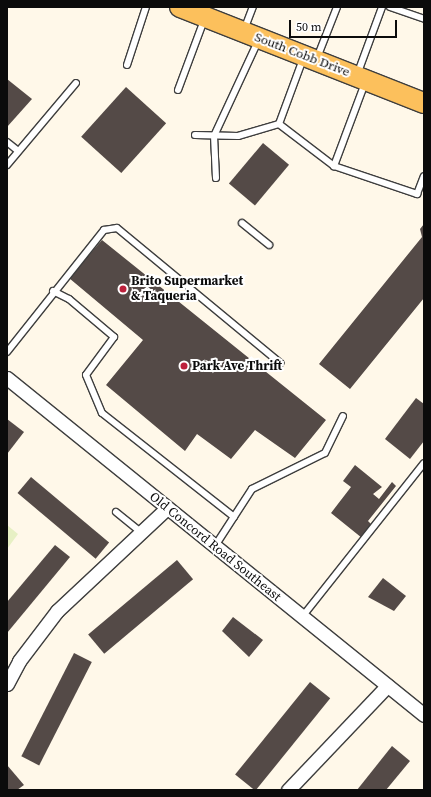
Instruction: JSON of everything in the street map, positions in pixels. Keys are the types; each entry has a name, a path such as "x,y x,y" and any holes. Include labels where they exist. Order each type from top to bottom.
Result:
{"main road":[{"name":"South Cobb Drive","path":"194,11 361,78 423,100"}],"street":[{"name":"Old Concord Road Southeast","path":"7,378 424,715"},
{"path":"7,684 19,661 57,611 167,508"},
{"path":"288,790 387,686"}],"lane":[{"path":"127,65 146,7"},
{"path":"216,178 214,136 251,35 253,7"},
{"path":"195,135 238,136 279,124 310,58 337,7"},
{"path":"334,166 382,7"},
{"path":"390,7 424,19"},
{"path":"178,90 194,11"},
{"path":"7,165 17,150 26,145 76,83"},
{"path":"279,124 334,166 417,194 424,176"},
{"path":"7,142 17,150"},
{"path":"242,223 269,245"},
{"path":"7,352 53,291 104,230 117,228 280,363"},
{"path":"53,291 69,299 114,337 86,375 102,413 234,517"},
{"path":"215,546 252,489 325,453 343,416"},
{"path":"302,617 424,463"},
{"path":"116,512 141,532"}],"green space":[{"path":"7,525 18,534 7,549"}],"building":[{"path":"7,79 32,99 7,127"},
{"path":"126,87 166,123 121,173 81,137"},
{"path":"263,143 289,165 255,205 229,184"},
{"path":"424,224 424,298 350,389 319,364 422,237 420,229"},
{"path":"102,240 326,420 295,458 255,430 231,459 197,434 185,451 106,385 143,340 69,278"},
{"path":"416,398 424,404 424,441 410,459 385,439"},
{"path":"7,419 24,432 7,454"},
{"path":"355,465 382,487 373,494 379,499 392,482 396,486 368,521 372,525 362,538 331,513 351,487 343,481"},
{"path":"31,477 109,543 96,559 18,493"},
{"path":"55,545 70,557 7,633 7,602"},
{"path":"177,560 193,579 104,654 88,635"},
{"path":"383,578 406,596 394,611 368,597"},
{"path":"233,617 263,640 249,657 222,631"},
{"path":"74,653 92,662 39,765 21,756"},
{"path":"310,682 330,698 256,790 235,774"},
{"path":"392,746 410,761 386,790 357,790"},
{"path":"7,765 24,785 17,790 7,790"}],"place":[{"name":"Brito Supermarket & Taqueria","path":"123,289"},
{"name":"Park Ave Thrift","path":"184,366"}]}
